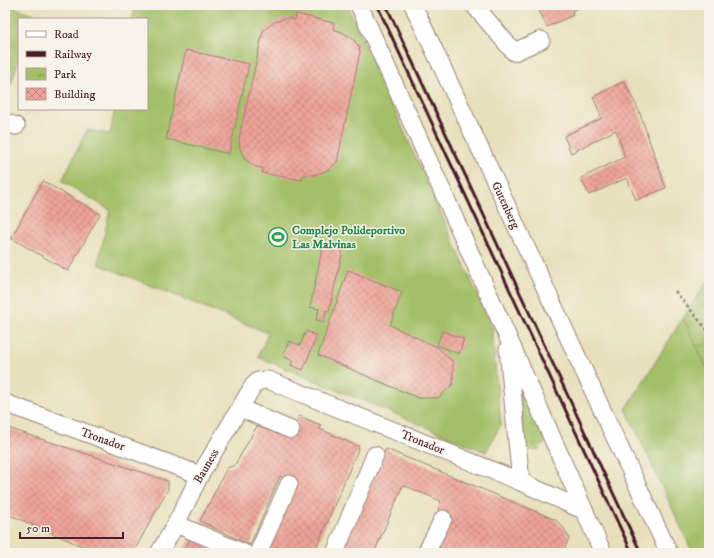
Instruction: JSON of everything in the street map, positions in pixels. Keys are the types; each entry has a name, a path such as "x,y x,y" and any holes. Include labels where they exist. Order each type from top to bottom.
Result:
{"street":[{"path":"359,5 603,553"},
{"name":"Gutenberg","path":"413,5 669,553"},
{"path":"474,5 514,52 541,40"},
{"path":"506,333 521,482"},
{"name":"Tronador","path":"258,381 268,380 521,482 585,511"},
{"name":"Bauness","path":"159,553 176,524 200,475 253,386 258,381"},
{"name":"Tronador","path":"5,403 200,475"},
{"path":"240,408 291,430"},
{"path":"335,553 375,455"},
{"path":"258,553 289,484"},
{"path":"426,553 443,519"},
{"path":"176,524 244,553"}],"path":[{"path":"675,291 709,332"}],"green space":[{"path":"5,5 34,14 32,18 18,18 18,62 11,84 5,82"},
{"name":"Complejo Polideportivo Las Malvinas","path":"135,5 347,5 493,329 492,336 501,424 486,452 258,357 268,333 98,264 110,210 62,181 87,130 110,134 115,110 148,110 148,18 132,18"},
{"path":"709,279 709,372 683,318"},
{"path":"683,318 709,372 709,553 693,553 626,409"},
{"path":"524,391 546,442 538,450 529,450 524,444 520,392"}],"building":[{"path":"544,5 584,5 572,11 573,15 547,27 538,8"},
{"path":"296,14 334,23 333,29 342,32 353,39 359,47 360,52 337,162 330,169 320,173 314,175 303,175 302,180 262,173 263,168 256,167 246,160 240,149 239,138 263,31 274,22 288,18 295,20"},
{"path":"186,50 249,64 229,154 166,139"},
{"path":"624,81 639,111 666,188 636,200 627,178 589,195 581,178 625,157 616,130 571,153 564,136 602,118 593,97"},
{"path":"43,181 100,214 68,271 11,238"},
{"path":"323,245 343,250 329,311 326,310 324,322 316,320 319,309 310,307"},
{"path":"348,270 402,292 390,325 437,347 453,362 453,384 438,398 418,398 318,355"},
{"path":"306,331 317,336 303,370 291,365 293,361 283,356 289,341 300,345"},
{"path":"442,331 464,339 459,354 437,345"},
{"path":"299,416 321,425 320,429 359,447 314,553 264,553 295,483 280,476 250,545 200,521 227,468 235,465 257,426 291,439"},
{"path":"5,427 168,481 168,489 133,553 98,553 5,513"},
{"path":"386,449 556,520 563,527 569,538 563,553 437,553 453,516 438,510 441,501 403,485 374,553 340,553"},
{"path":"192,536 229,553 183,553"}],"railway":[{"path":"377,5 632,553"},
{"path":"386,5 641,553"}],"place":[{"name":"Complejo Polideportivo Las Malvinas","path":"278,237"}]}
